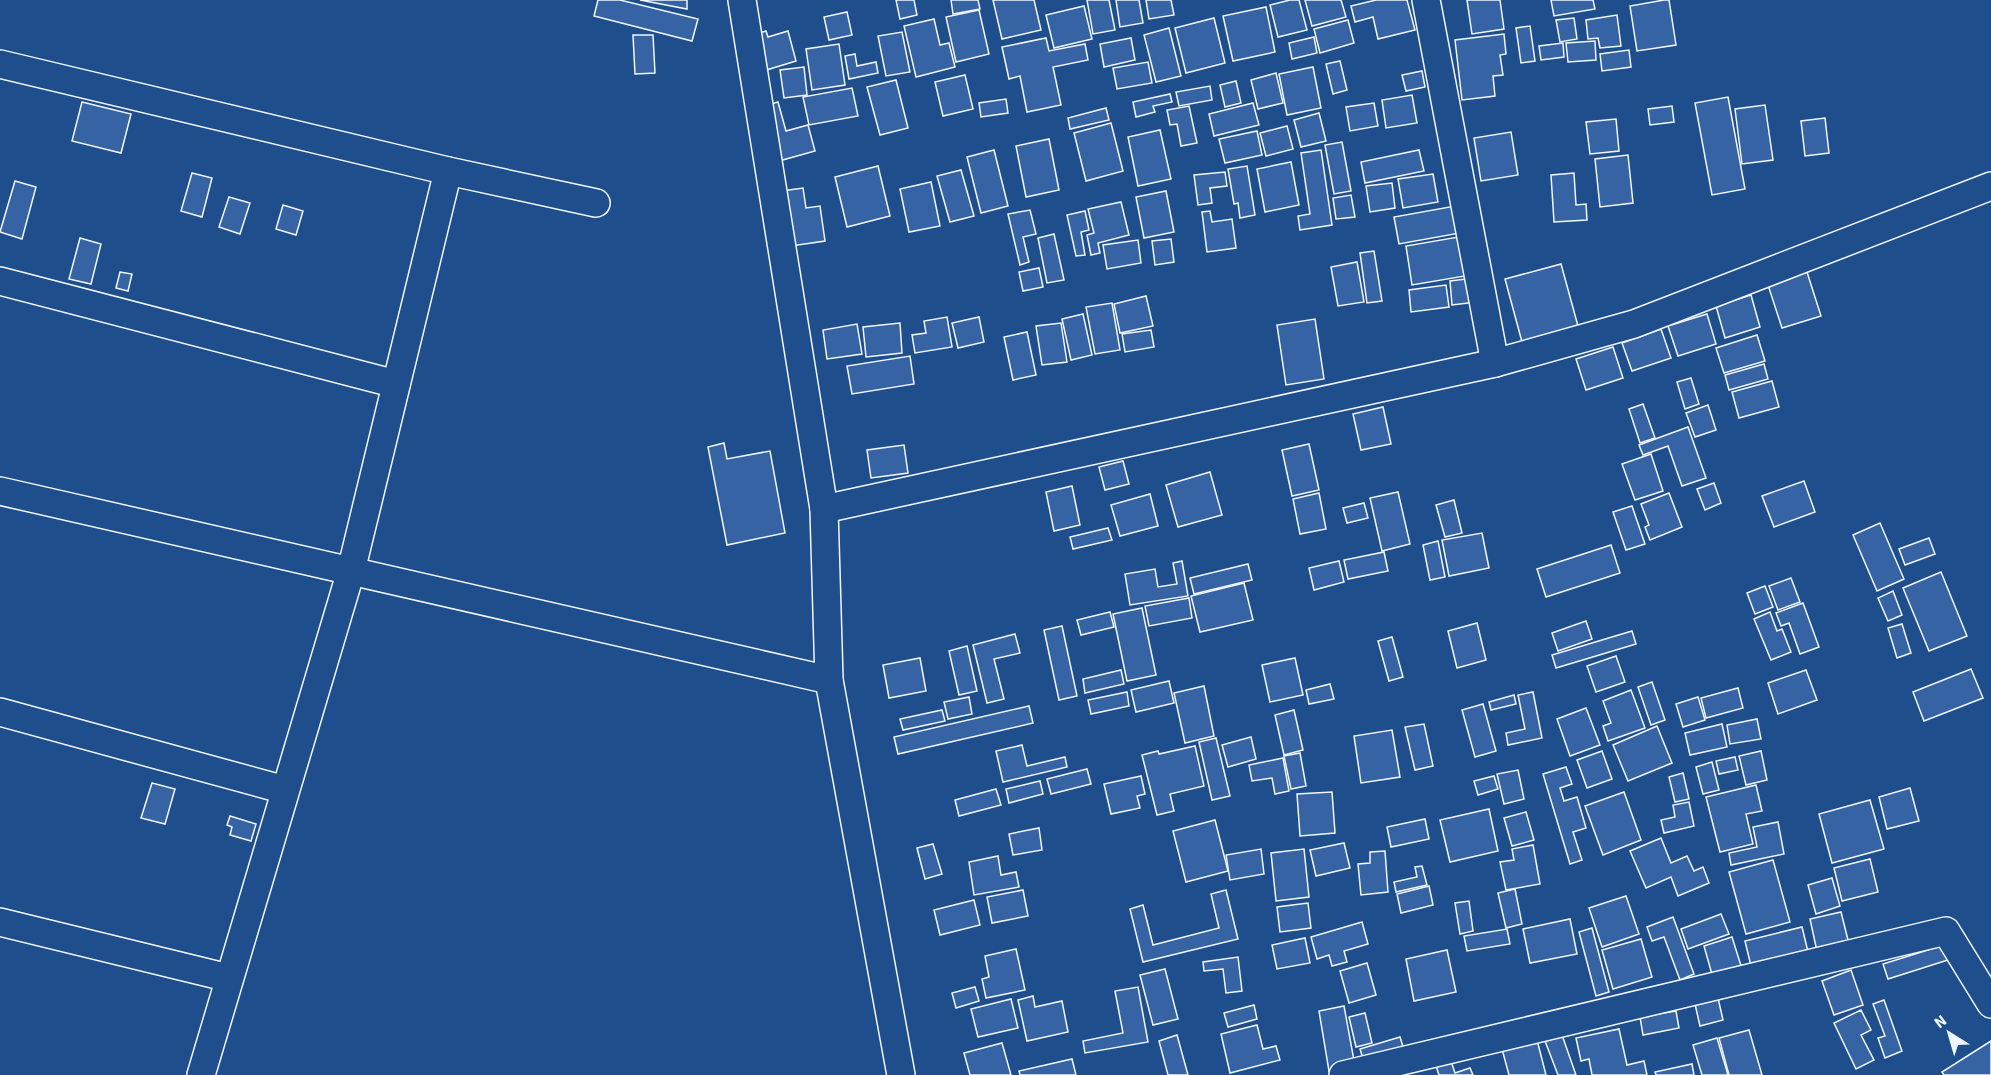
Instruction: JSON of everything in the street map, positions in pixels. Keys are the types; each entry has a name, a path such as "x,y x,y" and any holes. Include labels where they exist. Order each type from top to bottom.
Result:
{"street":[{"path":"742,0 824,510 829,680 901,1075"},
{"path":"1426,0 1495,363"},
{"path":"0,64 448,171 596,203"},
{"path":"201,1075 351,571 448,171"},
{"path":"824,510 1495,363 1634,324 1991,186"},
{"path":"0,281 396,384"},
{"path":"0,491 829,680"},
{"path":"0,712 285,790"},
{"path":"0,922 229,978"},
{"path":"1343,1075 1946,932 1991,1004"}],"building":[{"path":"598,0 620,0 698,19 692,41 594,16"},
{"path":"640,0 687,0 687,9"},
{"path":"896,0 914,0 917,15 900,19"},
{"path":"951,0 978,0 980,9 953,14"},
{"path":"993,0 1034,0 1041,30 1002,39"},
{"path":"1087,0 1109,0 1115,30 1093,34"},
{"path":"1116,0 1139,0 1143,23 1120,27"},
{"path":"1146,0 1171,0 1174,15 1149,19"},
{"path":"1299,0 1307,30 1278,37 1270,5"},
{"path":"1305,0 1341,0 1346,17 1312,26"},
{"path":"1376,0 1407,0 1415,30 1378,39 1373,17 1355,22 1351,6"},
{"path":"1467,0 1500,0 1504,29 1472,34"},
{"path":"1551,0 1593,0 1595,9 1554,16"},
{"path":"1669,0 1676,45 1637,51 1630,6"},
{"path":"1084,6 1092,39 1054,48 1046,15"},
{"path":"1266,7 1275,52 1233,61 1223,16"},
{"path":"979,10 989,54 956,62 946,17"},
{"path":"847,12 852,35 829,40 824,17"},
{"path":"1617,15 1621,46 1600,48 1598,38 1588,39 1586,20"},
{"path":"1214,18 1225,63 1186,73 1175,28"},
{"path":"1574,18 1577,39 1560,42 1556,20"},
{"path":"934,19 940,45 949,43 955,67 916,77 904,26"},
{"path":"1348,20 1354,43 1320,53 1314,29"},
{"path":"1530,26 1535,61 1521,63 1516,28"},
{"path":"1169,28 1181,76 1156,82 1144,35"},
{"path":"766,31 768,37 788,31 796,61 760,72 749,36"},
{"path":"902,32 910,72 886,76 878,36"},
{"path":"1504,34 1506,54 1500,55 1503,75 1493,76 1495,96 1462,100 1455,40"},
{"path":"633,35 653,35 655,73 635,74"},
{"path":"1314,37 1317,53 1292,59 1289,43"},
{"path":"1046,38 1049,51 1085,44 1088,60 1053,67 1061,105 1027,112 1020,76 1009,79 1002,47"},
{"path":"1131,38 1135,60 1104,67 1100,44"},
{"path":"1595,41 1596,60 1568,62 1566,43"},
{"path":"1563,43 1564,57 1541,60 1539,46"},
{"path":"839,44 845,85 812,90 806,49"},
{"path":"1629,50 1631,67 1602,71 1600,54"},
{"path":"855,54 857,66 876,62 878,73 849,79 845,56"},
{"path":"1340,61 1347,90 1333,94 1326,64"},
{"path":"1148,62 1152,83 1117,89 1113,68"},
{"path":"804,67 807,95 784,98 780,70"},
{"path":"1313,67 1321,108 1287,115 1279,74"},
{"path":"1422,71 1425,87 1406,91 1402,75"},
{"path":"1276,73 1283,103 1258,109 1251,80"},
{"path":"965,75 973,109 943,116 935,82"},
{"path":"896,80 908,128 880,135 867,87"},
{"path":"1236,81 1241,103 1225,107 1220,85"},
{"path":"1210,86 1212,100 1179,106 1176,92"},
{"path":"852,88 858,116 809,125 803,97"},
{"path":"1170,94 1172,102 1153,106 1155,112 1136,117 1133,102"},
{"path":"1412,95 1417,123 1386,128 1382,100"},
{"path":"1728,97 1745,189 1712,195 1695,103"},
{"path":"1006,99 1008,113 981,117 979,103"},
{"path":"82,102 131,114 121,153 72,141"},
{"path":"778,102 786,131 808,125 815,151 779,161 764,106"},
{"path":"1253,103 1259,125 1214,136 1209,114"},
{"path":"1374,103 1378,126 1350,131 1346,107"},
{"path":"1765,105 1773,160 1742,164 1735,109"},
{"path":"1189,106 1197,143 1181,146 1177,124 1170,125 1167,110"},
{"path":"1672,106 1674,122 1650,125 1648,109"},
{"path":"1106,108 1109,120 1070,129 1068,118"},
{"path":"1319,113 1326,141 1301,147 1294,120"},
{"path":"1825,118 1829,153 1805,156 1801,121"},
{"path":"1616,119 1619,151 1590,154 1586,122"},
{"path":"1111,123 1123,171 1086,181 1074,133"},
{"path":"1287,126 1293,149 1266,156 1260,133"},
{"path":"1160,130 1171,179 1138,186 1128,137"},
{"path":"1257,131 1262,155 1225,163 1219,139"},
{"path":"1511,132 1518,175 1481,181 1474,138"},
{"path":"1049,139 1059,190 1026,197 1016,146"},
{"path":"1342,142 1351,191 1334,194 1325,145"},
{"path":"994,150 1008,206 981,213 967,157"},
{"path":"1321,150 1332,225 1300,230 1298,216 1310,214 1301,153"},
{"path":"1419,150 1424,171 1365,183 1361,162"},
{"path":"1628,155 1633,203 1600,207 1595,159"},
{"path":"1291,162 1299,205 1265,212 1257,169"},
{"path":"878,166 890,216 847,227 835,177"},
{"path":"1247,166 1255,215 1240,218 1238,203 1234,204 1228,169"},
{"path":"961,170 974,216 950,222 937,176"},
{"path":"1225,172 1227,186 1210,188 1212,203 1198,205 1194,175"},
{"path":"192,173 212,178 202,217 181,211"},
{"path":"1574,173 1576,205 1586,204 1587,220 1554,222 1551,175"},
{"path":"1433,174 1438,202 1403,208 1398,179"},
{"path":"15,181 36,187 22,239 0,232"},
{"path":"931,182 940,226 909,232 900,189"},
{"path":"1392,183 1395,208 1370,212 1366,186"},
{"path":"803,188 806,208 820,206 825,241 791,246 782,191"},
{"path":"1166,191 1174,232 1144,238 1136,197"},
{"path":"1351,195 1355,217 1336,219 1333,198"},
{"path":"229,197 250,203 240,234 219,227"},
{"path":"1121,202 1129,235 1098,243 1100,253 1091,255 1087,235 1094,233 1088,209"},
{"path":"283,205 303,211 296,235 276,229"},
{"path":"1455,206 1460,233 1399,244 1394,217"},
{"path":"1030,210 1036,234 1023,237 1029,262 1020,265 1008,214"},
{"path":"1085,211 1089,230 1081,232 1085,255 1076,256 1067,215"},
{"path":"1210,211 1212,222 1232,219 1236,248 1207,252 1202,212"},
{"path":"1054,234 1064,280 1047,283 1038,238"},
{"path":"1464,236 1471,275 1412,285 1406,246"},
{"path":"80,238 101,244 91,284 69,279"},
{"path":"1171,239 1174,262 1155,265 1152,241"},
{"path":"1138,240 1141,263 1107,269 1103,245"},
{"path":"1374,251 1382,301 1367,303 1360,253"},
{"path":"1357,262 1364,302 1338,306 1331,267"},
{"path":"1561,264 1581,337 1525,353 1505,279"},
{"path":"1039,268 1043,287 1023,291 1019,272"},
{"path":"120,272 132,274 128,291 116,288"},
{"path":"1807,272 1821,316 1782,328 1768,285"},
{"path":"1474,278 1476,302 1452,305 1450,281"},
{"path":"1446,285 1449,307 1411,312 1409,290"},
{"path":"1751,295 1760,327 1725,338 1716,306"},
{"path":"1146,296 1153,326 1120,333 1114,304"},
{"path":"1112,303 1120,350 1095,354 1086,307"},
{"path":"1083,314 1092,355 1071,360 1062,319"},
{"path":"1707,314 1716,344 1678,356 1668,326"},
{"path":"947,317 952,347 915,353 912,335 926,333 924,321"},
{"path":"979,317 984,342 958,348 952,323"},
{"path":"1315,319 1324,379 1286,385 1277,325"},
{"path":"900,323 902,353 866,357 863,327"},
{"path":"1061,323 1067,362 1042,365 1036,326"},
{"path":"857,324 862,354 827,359 823,330"},
{"path":"1661,329 1671,358 1632,371 1622,343"},
{"path":"1151,330 1154,347 1125,352 1122,334"},
{"path":"1027,332 1036,375 1013,380 1004,337"},
{"path":"1757,335 1765,361 1724,373 1716,348"},
{"path":"1613,347 1623,378 1586,390 1576,359"},
{"path":"910,356 914,384 852,394 847,366"},
{"path":"1764,364 1768,379 1729,390 1725,375"},
{"path":"1691,378 1699,404 1685,409 1677,382"},
{"path":"1772,381 1779,407 1739,418 1732,392"},
{"path":"1643,404 1655,438 1640,443 1629,409"},
{"path":"1708,405 1716,430 1695,437 1686,413"},
{"path":"1383,407 1391,444 1361,450 1353,414"},
{"path":"1688,427 1706,478 1682,486 1668,446 1643,455 1639,445"},
{"path":"724,443 727,459 770,451 785,533 727,545 708,447"},
{"path":"1309,444 1319,490 1292,496 1282,450"},
{"path":"904,445 908,473 871,478 867,450"},
{"path":"1651,454 1663,491 1635,500 1622,464"},
{"path":"1123,461 1129,484 1105,490 1099,467"},
{"path":"1210,472 1222,515 1178,527 1166,485"},
{"path":"1804,481 1815,512 1774,527 1762,496"},
{"path":"1714,483 1721,503 1705,510 1697,489"},
{"path":"1072,486 1080,525 1054,531 1046,492"},
{"path":"1398,492 1410,544 1382,551 1370,498"},
{"path":"1319,493 1326,529 1300,534 1293,499"},
{"path":"1669,493 1682,527 1650,540 1645,527 1649,525 1641,504"},
{"path":"1150,494 1158,526 1120,536 1111,505"},
{"path":"1454,500 1462,533 1445,537 1436,505"},
{"path":"1364,503 1368,518 1347,523 1343,508"},
{"path":"1632,506 1645,544 1626,550 1613,512"},
{"path":"1880,523 1904,579 1877,591 1853,535"},
{"path":"1108,528 1112,540 1073,549 1070,537"},
{"path":"1482,533 1489,568 1449,576 1442,540"},
{"path":"1929,538 1935,554 1905,565 1899,549"},
{"path":"1438,541 1445,577 1430,580 1423,545"},
{"path":"1611,545 1620,573 1546,597 1537,569"},
{"path":"1384,552 1388,571 1348,579 1344,560"},
{"path":"1182,561 1188,596 1130,605 1125,574 1155,569 1158,587 1177,584 1173,563"},
{"path":"1339,561 1344,582 1314,590 1309,568"},
{"path":"1248,564 1252,580 1194,594 1190,578"},
{"path":"1941,572 1967,636 1929,651 1903,588"},
{"path":"1791,578 1800,602 1778,610 1769,586"},
{"path":"1244,583 1253,620 1200,632 1191,596"},
{"path":"1765,586 1773,607 1755,614 1747,593"},
{"path":"1893,591 1902,615 1888,621 1878,598"},
{"path":"1189,598 1192,618 1149,626 1145,606"},
{"path":"1803,603 1819,647 1800,654 1789,623 1781,626 1776,613"},
{"path":"1142,608 1156,675 1127,681 1113,614"},
{"path":"1110,612 1114,627 1081,635 1077,620"},
{"path":"1770,612 1777,631 1782,629 1791,652 1771,660 1754,619"},
{"path":"1586,621 1592,639 1558,651 1552,633"},
{"path":"1477,623 1486,660 1457,668 1448,631"},
{"path":"1902,624 1911,653 1897,658 1888,628"},
{"path":"1062,626 1077,696 1059,700 1044,630"},
{"path":"1632,631 1636,644 1556,668 1552,655"},
{"path":"1015,634 1020,653 994,659 1004,699 987,703 973,645"},
{"path":"1392,637 1403,677 1389,681 1378,641"},
{"path":"967,646 977,691 959,695 949,651"},
{"path":"1616,656 1625,682 1596,692 1587,666"},
{"path":"920,658 926,691 889,698 883,665"},
{"path":"1295,658 1303,695 1270,702 1262,665"},
{"path":"1971,669 1983,698 1924,721 1913,692"},
{"path":"1121,670 1124,684 1085,693 1083,679"},
{"path":"1806,670 1817,700 1778,714 1768,683"},
{"path":"1169,681 1174,703 1136,712 1131,690"},
{"path":"1652,682 1665,720 1651,725 1638,687"},
{"path":"1330,684 1334,699 1309,704 1306,690"},
{"path":"1204,686 1214,736 1185,743 1174,693"},
{"path":"1738,688 1743,708 1706,718 1701,698"},
{"path":"1631,690 1645,728 1608,741 1603,726 1611,723 1603,701"},
{"path":"1127,692 1129,706 1091,714 1088,700"},
{"path":"1533,692 1542,738 1508,745 1506,733 1525,729 1518,695"},
{"path":"1514,695 1516,704 1491,710 1489,702"},
{"path":"969,697 972,714 948,719 944,702"},
{"path":"1698,697 1705,720 1683,727 1676,704"},
{"path":"1483,704 1496,751 1475,757 1462,710"},
{"path":"1029,706 1033,723 898,754 894,737"},
{"path":"1586,708 1600,745 1570,756 1557,719"},
{"path":"942,710 945,721 903,730 900,719"},
{"path":"1294,710 1303,750 1284,755 1275,715"},
{"path":"1757,719 1761,739 1730,744 1727,725"},
{"path":"1424,724 1433,766 1415,770 1405,727"},
{"path":"1722,724 1727,747 1690,755 1685,733"},
{"path":"1657,726 1672,763 1628,781 1613,745"},
{"path":"1392,730 1400,777 1361,783 1354,736"},
{"path":"1251,737 1256,759 1228,767 1222,745"},
{"path":"1216,738 1230,796 1212,800 1199,742"},
{"path":"1022,745 1027,766 1065,757 1067,767 1003,782 996,751"},
{"path":"1195,746 1204,786 1170,794 1174,811 1157,815 1142,755 1158,751 1159,754"},
{"path":"1602,751 1612,779 1587,788 1577,760"},
{"path":"1761,751 1767,780 1746,785 1739,756"},
{"path":"1300,753 1306,786 1291,789 1284,756"},
{"path":"1735,757 1738,770 1719,774 1716,761"},
{"path":"1283,758 1289,791 1275,794 1272,778 1252,781 1249,765"},
{"path":"1712,762 1719,790 1703,794 1696,767"},
{"path":"1566,767 1572,784 1560,788 1564,801 1577,797 1586,828 1573,832 1582,860 1570,864 1543,774"},
{"path":"1087,769 1091,784 1051,794 1047,779"},
{"path":"1518,770 1524,799 1504,804 1497,774"},
{"path":"1683,773 1689,799 1675,802 1669,777"},
{"path":"1141,776 1145,794 1137,796 1140,808 1111,814 1104,784"},
{"path":"1494,776 1498,789 1478,795 1474,781"},
{"path":"1040,781 1043,794 1009,803 1006,789"},
{"path":"152,783 175,789 165,824 141,818"},
{"path":"1756,785 1762,811 1746,814 1753,844 1720,852 1706,797"},
{"path":"1910,788 1919,821 1887,829 1879,797"},
{"path":"996,789 1001,805 959,816 955,800"},
{"path":"1332,792 1335,833 1300,836 1297,794"},
{"path":"1624,792 1641,840 1603,855 1585,806"},
{"path":"1870,800 1884,849 1832,863 1819,814"},
{"path":"1689,802 1694,826 1664,833 1661,820 1675,817 1673,805"},
{"path":"1489,809 1498,851 1450,862 1440,820"},
{"path":"1526,812 1534,840 1512,846 1504,818"},
{"path":"230,816 256,824 251,841 230,835 232,827 227,825"},
{"path":"1425,819 1429,839 1391,847 1387,827"},
{"path":"1215,820 1228,871 1186,882 1173,831"},
{"path":"1778,822 1784,854 1731,865 1729,853 1757,847 1753,827"},
{"path":"1039,828 1042,850 1013,855 1009,834"},
{"path":"1661,838 1671,863 1687,856 1694,871 1703,867 1709,883 1678,896 1671,877 1646,888 1630,851"},
{"path":"1344,843 1350,868 1316,876 1310,850"},
{"path":"933,844 942,874 925,879 917,848"},
{"path":"1533,845 1540,884 1506,890 1500,862 1514,860 1512,849"},
{"path":"1261,849 1264,874 1230,880 1226,855"},
{"path":"1304,849 1309,897 1276,901 1271,853"},
{"path":"1385,851 1388,892 1361,895 1358,864 1370,863 1370,852"},
{"path":"998,856 1001,875 1016,872 1019,887 974,895 969,862"},
{"path":"1870,859 1878,892 1842,901 1834,868"},
{"path":"1773,860 1790,922 1746,934 1729,872"},
{"path":"1422,866 1427,885 1396,892 1394,882 1417,877 1415,867"},
{"path":"1832,878 1840,906 1816,914 1808,885"},
{"path":"1429,886 1433,905 1401,913 1397,894"},
{"path":"1515,889 1522,924 1506,928 1498,893"},
{"path":"1023,890 1028,916 992,923 987,897"},
{"path":"1226,890 1238,939 1143,962 1130,909 1143,905 1153,945 1219,928 1211,894"},
{"path":"1626,896 1639,934 1602,947 1589,908"},
{"path":"974,900 980,925 940,935 934,910"},
{"path":"1469,901 1473,931 1460,934 1455,903"},
{"path":"1308,903 1311,928 1280,932 1277,907"},
{"path":"1841,912 1850,948 1818,956 1810,919"},
{"path":"1721,914 1729,934 1688,949 1681,929"},
{"path":"1673,917 1694,974 1680,980 1664,937 1652,941 1647,927"},
{"path":"1570,919 1577,954 1530,963 1523,929"},
{"path":"1362,922 1368,944 1344,951 1347,962 1332,966 1329,955 1317,959 1311,937"},
{"path":"1802,927 1809,956 1752,970 1745,941"},
{"path":"1592,928 1609,992 1596,996 1579,932"},
{"path":"1507,929 1510,944 1467,951 1464,936"},
{"path":"1732,937 1742,969 1713,978 1704,946"},
{"path":"1305,938 1310,963 1277,969 1272,945"},
{"path":"1641,939 1652,977 1613,989 1602,950"},
{"path":"1947,944 1951,959 1888,979 1883,964"},
{"path":"1016,949 1025,990 986,998 982,979 989,977 985,956"},
{"path":"1447,950 1456,992 1414,1001 1406,959"},
{"path":"1238,957 1242,991 1226,993 1223,969 1204,971 1203,962"},
{"path":"1367,963 1376,995 1349,1003 1340,971"},
{"path":"1165,969 1178,1019 1153,1025 1140,975"},
{"path":"1851,970 1863,1005 1834,1015 1822,981"},
{"path":"975,987 979,1001 956,1008 952,993"},
{"path":"1138,987 1148,1042 1085,1053 1083,1041 1123,1033 1115,991"},
{"path":"1033,996 1035,1007 1062,1001 1068,1032 1027,1041 1018,1000"},
{"path":"1718,998 1723,1020 1700,1026 1695,1004"},
{"path":"1011,999 1018,1028 978,1037 971,1009"},
{"path":"1884,1000 1902,1051 1885,1058 1878,1038 1885,1036 1873,1004"},
{"path":"1254,1005 1257,1019 1228,1027 1224,1013"},
{"path":"1344,1006 1355,1066 1329,1071 1319,1011"},
{"path":"1861,1010 1871,1030 1861,1035 1874,1060 1856,1069 1834,1023"},
{"path":"1676,1011 1679,1028 1643,1035 1640,1017"},
{"path":"1365,1013 1372,1043 1356,1047 1349,1017"},
{"path":"1257,1025 1263,1049 1276,1046 1280,1060 1230,1073 1221,1034"},
{"path":"1619,1029 1627,1065 1644,1061 1647,1075 1592,1075 1589,1059 1581,1061 1576,1038"},
{"path":"1749,1030 1762,1075 1729,1075 1719,1038"},
{"path":"1177,1035 1188,1075 1168,1075 1159,1041"},
{"path":"1562,1035 1576,1075 1558,1075 1545,1041"},
{"path":"1400,1037 1405,1053 1365,1065 1360,1049"},
{"path":"1717,1038 1728,1075 1702,1075 1693,1045"},
{"path":"1537,1040 1546,1075 1509,1075 1502,1049"},
{"path":"1991,1041 1991,1075 1944,1075 1942,1072"},
{"path":"1002,1043 1011,1075 970,1075 964,1053"},
{"path":"1072,1059 1076,1075 1020,1075 1019,1071"},
{"path":"1451,1061 1455,1073 1470,1068 1473,1075 1439,1075 1436,1066"},
{"path":"1692,1064 1694,1075 1656,1075 1655,1072"}]}
